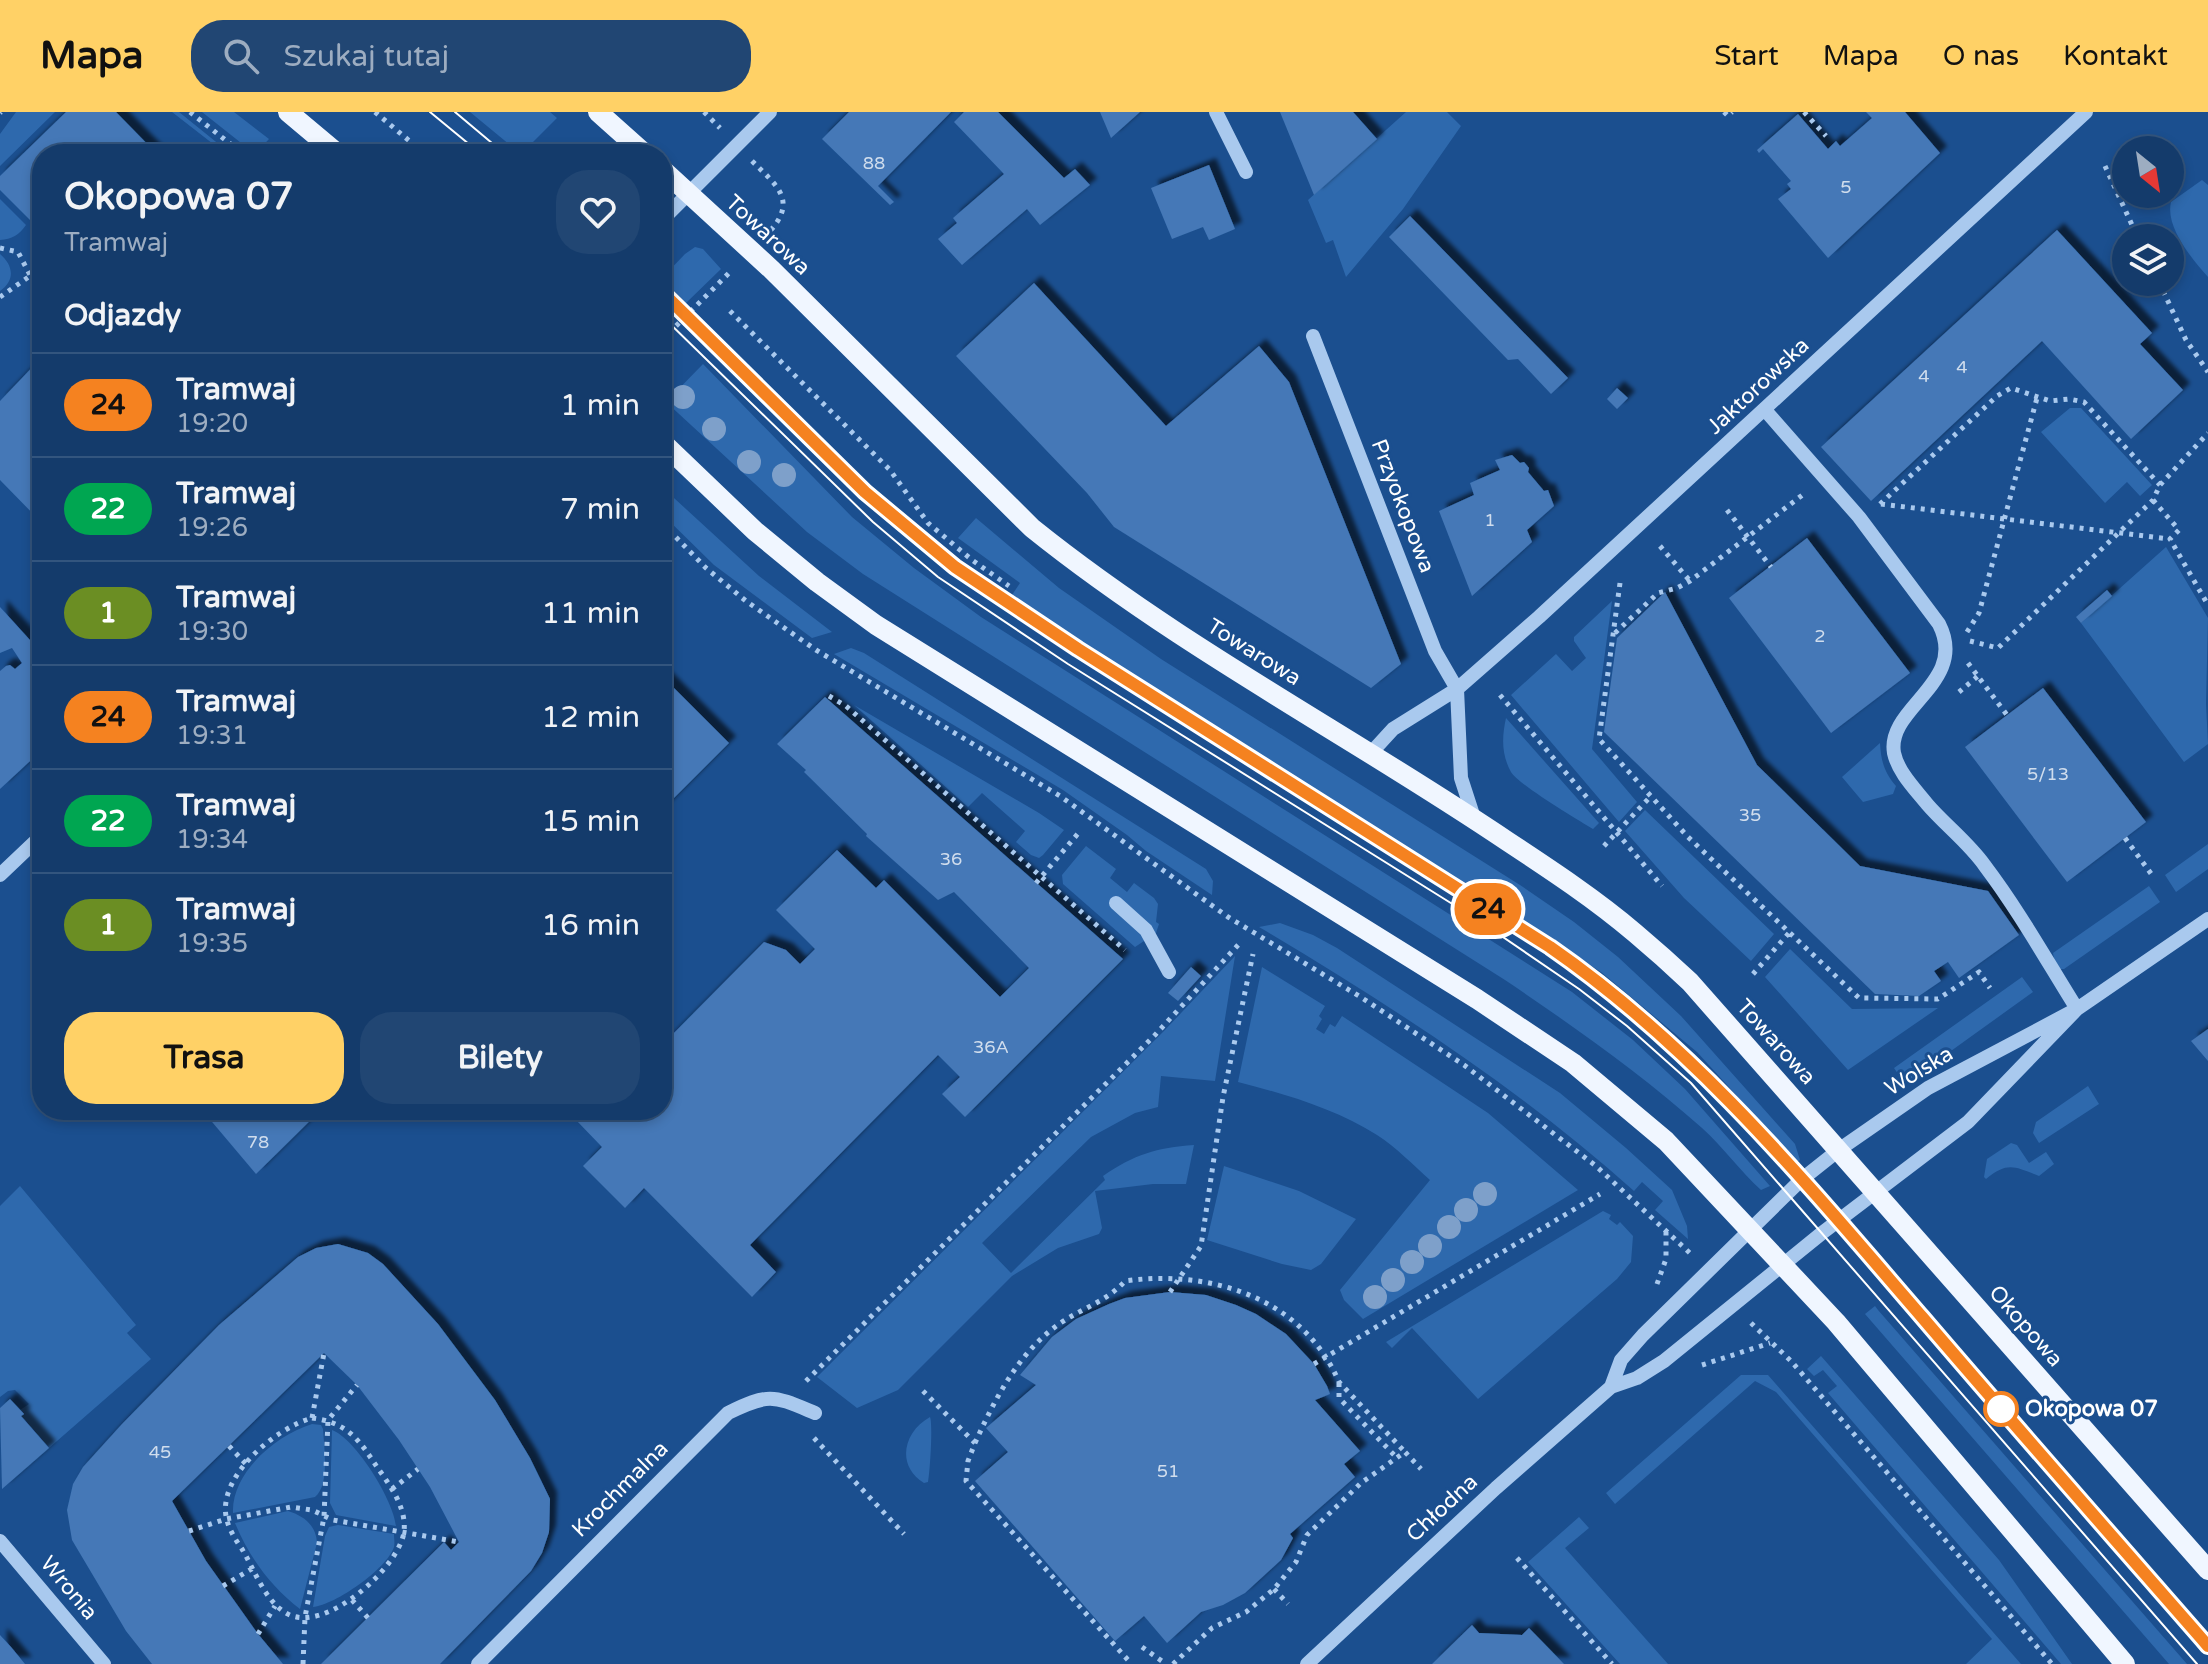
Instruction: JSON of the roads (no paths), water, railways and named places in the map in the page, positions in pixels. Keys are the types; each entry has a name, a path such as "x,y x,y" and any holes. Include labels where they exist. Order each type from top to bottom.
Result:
{"main road":[{"path":"288,112 326,144"},
{"path":"598,112 634,144"},
{"name":"Towarowa","path":"672,178 796,293 1032,528 1101,582 1154,618 1474,818 1577,888 1679,972 1840,1149"},
{"path":"672,452 755,531 876,625 1464,991 1573,1063 1666,1141 1784,1265 1836,1322 2125,1664"},
{"name":"Okopowa","path":"1840,1149 2208,1570"}],"street":[{"path":"672,210 770,112"},
{"path":"1216,112 1246,172"},
{"name":"Jaktorowska","path":"1371,753 1393,729 1457,689 1765,410 2086,112"},
{"name":"Przyokopowa","path":"1313,336 1435,651 1457,689"},
{"path":"1765,410 1859,517 1939,624 1946,645 1945,663 1896,732 1893,751 1899,767 1947,828 1983,862 2035,938 2077,1009"},
{"path":"1457,689 1461,778 1474,818"},
{"path":"0,875 32,845"},
{"path":"1116,903 1146,930 1169,972"},
{"name":"Wolska","path":"1795,1186 1840,1149 1928,1088 2077,1009 2208,919"},
{"name":"Wolska","path":"1830,1227 1968,1122 2077,1009"},
{"name":"Chłodna","path":"1611,1387 1621,1360 1795,1186"},
{"name":"Chłodna","path":"1307,1664 1496,1488 1611,1387 1650,1372 1830,1227"},
{"name":"Krochmalna","path":"478,1664 728,1413 752,1401 779,1398 815,1413"},
{"name":"Wronia","path":"0,1541 104,1664"}],"tram line":[{"path":"430,112 469,144"},
{"path":"455,112 493,144"},
{"path":"672,302 865,492 955,567 1078,649 1550,947 1609,990 1681,1050 1747,1119 2208,1646"},
{"name":"24","path":"672,302 865,492 955,567 1012,607 1550,947 1609,990 1681,1050 1839,1221 2208,1646"},
{"path":"672,326 873,522 938,577 1068,664 1478,920 1627,1026 1691,1083 2197,1664"}],"place":[{"name":"Okopowa 07","path":"2001,1409"}]}
